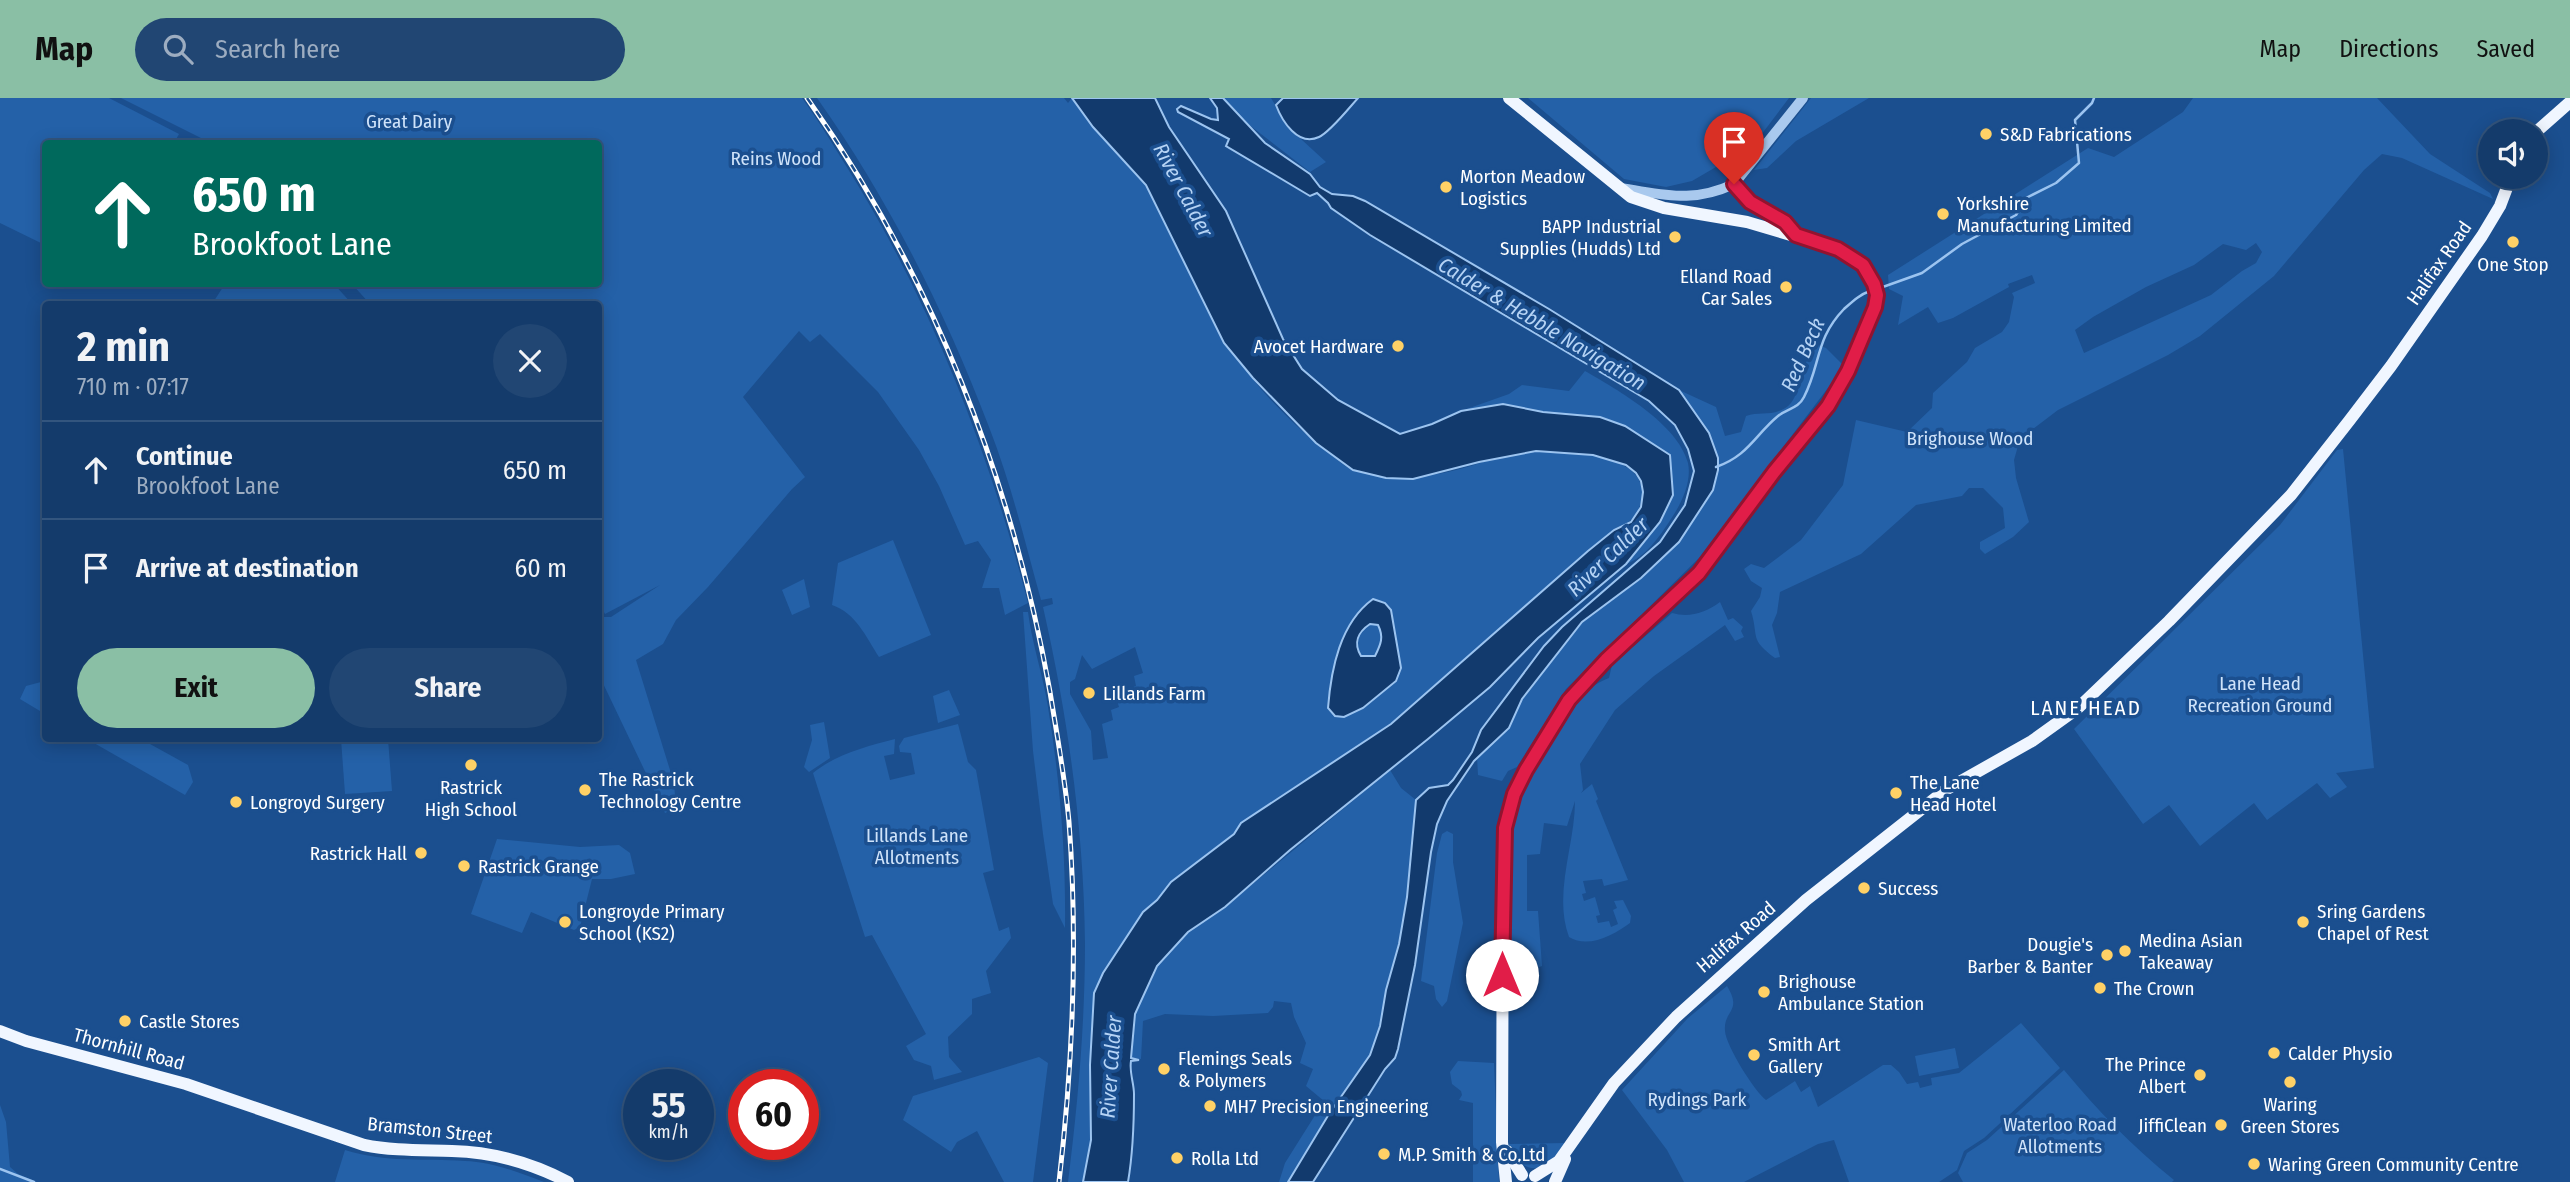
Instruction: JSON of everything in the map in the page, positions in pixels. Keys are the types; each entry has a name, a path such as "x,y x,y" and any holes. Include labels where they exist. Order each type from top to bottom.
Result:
{"main road":[{"path":"1506,1182 1502,1142 1503,850 1506,822 1520,782 1569,700 1606,660 1699,573 1774,472 1828,406 1848,371 1873,314 1875,289 1867,270 1849,254 1796,235 1747,222 1654,206 1631,197 1509,98"},
{"path":"2548,121 2570,102"},
{"name":"Halifax Road","path":"1527,1179 1554,1166 1614,1083 1676,1017 1806,900 1947,789 2032,741 2079,707 2111,678 2291,495 2391,366 2490,224 2506,189"},
{"name":"Thornhill Road","path":"0,1031 26,1041 186,1084 248,1104"},
{"name":"Bramston Street","path":"248,1104 364,1145 388,1149 492,1155 535,1167 568,1182"},
{"name":"Halifax Road","path":"1555,1182 1574,1139"},
{"path":"1502,1142 1512,1163 1527,1179"}],"street":[{"path":"1617,188 1688,197 1712,195 1734,184 1803,98"},
{"path":"1734,184 1750,202 1785,222 1796,235"}],"green space":[{"path":"0,98 109,98 179,134 176,140 42,140 42,244 0,223"},
{"path":"121,98 802,98 878,220 931,325 976,434 1028,603 1005,615 999,588 982,588 991,560 978,541 965,545 939,486 919,450 878,392 820,334 810,342 799,331 743,397 805,477 676,620 663,644 636,660 674,783 676,808 665,813 602,681 602,617 611,617 660,585 605,614 602,608 602,301 367,301 355,287 602,287 602,140 205,140"},
{"path":"817,98 1064,98 1068,103 1072,98 1093,127 1146,184 1193,281 1252,378 1295,424 1346,467 1368,472 1438,474 1524,452 1566,452 1602,457 1619,463 1632,471 1640,482 1641,503 1629,521 1614,530 1391,724 1242,823 1234,834 1171,882 1143,912 1103,973 1094,993 1090,1065 1091,1141 1083,1182 1068,1182 1078,1093 1085,974 1082,859 1067,732 1043,607 1053,604 1052,598 1041,600 1004,470 954,341 914,257","holes":["1135,647 1143,673 1134,676 1136,686 1115,694 1119,707 1111,710 1113,720 1102,724 1108,758 1093,760 1091,731 1070,694 1070,682 1075,679 1082,655 1092,669"]},
{"path":"1223,98 1271,98 1289,128 1326,162 1310,172 1235,114"},
{"path":"1528,98 1789,98 1730,176 1716,167 1692,181 1666,187 1624,179"},
{"path":"1811,98 1869,98 1796,141 1767,168 1754,170"},
{"name":"Brighouse Wood","path":"2193,98 2377,98 2430,154 2478,185 2478,189 2490,193 2493,199 2402,158 2382,154 2364,170 2274,276 2200,336 2058,410 2020,439 2014,460 2016,478 2029,522 2013,537 1985,554 1980,549 1980,542 2005,528 2003,508 1983,488 1969,488 1962,496 1916,505 1861,554 1780,592 1772,625 1780,657 1775,658 1761,646 1756,637 1751,611 1762,588 1751,581 1744,569 1751,564 1764,568 1801,540 1843,485 1856,420 1907,432 1932,408 1933,393 1967,362 1975,348 2002,332 2009,322 2014,297 2012,293 2035,283 2032,275 2008,284 2009,287 1953,318 1938,323 1928,307 1898,325 1903,296 1889,289 1888,275 2088,148 2114,157 2183,112","holes":["2256,243 2262,252 2256,263 2211,295 2084,353 2075,330 2146,287 2194,265 2223,244 2246,250"]},
{"path":"223,287 337,287 349,301 214,301"},
{"path":"1818,345 1826,348 1842,364 1837,376 1699,558 1566,689 1517,767 1508,771 1502,781 1478,775 1477,757 1509,728 1522,699 1582,622 1641,578 1718,470 1710,437 1679,390 1716,407 1725,436 1741,432 1746,416 1775,412 1784,409 1791,402 1804,366"},
{"path":"1585,371 1629,398 1660,422 1682,449 1688,463 1687,485 1675,513 1652,545 1626,564 1660,522 1673,495 1543,412 1503,404 1461,411 1509,394 1522,385 1569,391"},
{"name":"Lane Head Recreation Ground","path":"2343,449 2374,768 2336,773 2347,787 2330,798 2317,783 2267,820 2254,803 2200,846 2169,805 2143,824 2074,729 2280,525 2337,450"},
{"path":"893,540 931,635 879,657 854,620 832,605 838,563"},
{"path":"804,579 810,607 792,615 782,590"},
{"path":"1720,602 1728,620 1733,618 1743,627 1741,631 1744,637 1735,641 1725,625 1654,676 1615,710 1580,764 1583,790 1581,793 1592,784 1598,799 1596,801 1628,880 1604,886 1602,879 1583,881 1586,893 1582,894 1584,901 1595,897 1600,915 1596,916 1598,923 1609,921 1611,927 1618,924 1613,910 1617,908 1614,901 1623,900 1631,916 1630,923 1601,939 1584,942 1569,937 1563,904 1575,801 1567,826 1544,823 1540,854 1527,855 1527,911 1538,911 1542,966 1529,971 1519,946 1509,947 1508,852 1513,823 1530,779 1569,712 1597,684 1609,678 1612,665 1672,613 1697,614"},
{"path":"1023,612 1028,612 1052,735 1063,845 1065,928 1053,904 1043,834 1033,751"},
{"path":"42,683 42,712 20,699 26,686"},
{"path":"949,690 960,715 938,723 933,696"},
{"path":"824,722 830,758 809,772 804,767 812,740 810,725"},
{"name":"Lillands Lane Allotments","path":"958,724 968,762 976,770 994,870 983,873 999,931 1009,927 1011,938 986,971 991,993 972,999 972,1014 948,1037 949,1057 962,1072 934,1080 931,1066 914,1060 906,1046 926,1034 872,935 865,937 813,773 842,756 895,739 894,754 884,756 890,780 915,774 911,753 900,752 899,746 904,738"},
{"path":"92,742 146,742 188,765 193,782 185,795"},
{"path":"341,742 388,742 392,791 345,794"},
{"path":"1390,770 1401,788 1416,800 1407,897 1380,1026 1370,1055 1329,1114 1288,1182 1279,1182 1285,1163 1324,1101 1306,1086 1313,1069 1300,1063 1306,1043 1294,1017 1291,1003 1274,1001 1268,1013 1213,1016 1165,1014 1143,1021 1141,1059 1131,1058 1135,1014 1157,966 1188,932 1225,907"},
{"path":"1447,831 1453,834 1453,862 1463,923 1447,1001 1442,1007 1436,999 1434,986 1421,981 1437,853 1442,834"},
{"path":"497,839 580,847 619,845 630,853 635,874 611,879 592,879 580,927 574,930 531,912 522,933 471,914"},
{"name":"Rydings Park","path":"1727,986 1733,1001 1725,1024 1730,1047 1755,1088 1766,1100 1795,1081 1801,1092 1810,1086 1818,1107 1883,1065 1891,1065 1907,1084 1918,1082 1920,1088 1932,1085 1931,1078 1959,1073 2021,1023 2060,1068 1984,1138 1964,1151 1957,1170 1939,1182 1849,1182 1834,1140 1818,1144 1744,1182 1684,1182 1667,1150 1622,1090 1688,1018"},
{"path":"1955,1048 1959,1068 1919,1076 1915,1056"},
{"path":"1039,1057 1048,1063 1033,1182 1004,1182 977,1131 957,1142 951,1152 903,1120 913,1096"},
{"path":"1458,1061 1494,1063 1499,1182 1473,1182 1473,1103 1459,1100 1461,1091 1452,1084 1450,1072"},
{"name":"Waterloo Road Allotments","path":"2064,1070 2116,1128 2174,1180 2172,1182 1963,1182 1958,1173 1967,1153 1987,1140"},
{"path":"0,1105 6,1122 10,1167 18,1174 37,1182 0,1182"},
{"path":"1566,1143 1550,1162 1538,1168 1524,1165 1512,1154 1508,1144"},
{"path":"345,1150 390,1158 485,1163 544,1182 335,1182"}],"water":[{"name":"River Calder","path":"1072,98 1155,98 1169,127 1226,211 1283,339 1302,369 1338,400 1400,434 1461,411 1503,404 1543,412 1600,417 1625,426 1670,455 1673,495 1660,522 1626,564 1538,638 1490,687 1290,850 1225,907 1188,932 1157,966 1135,1014 1131,1058 1139,1060 1131,1061 1134,1116 1128,1182 1083,1182 1091,1140 1090,1065 1094,993 1103,973 1143,912 1171,882 1234,834 1241,823 1391,724 1588,551 1614,530 1631,522 1641,507 1643,492 1636,473 1626,465 1593,455 1536,451 1413,479 1386,478 1353,470 1316,443 1253,378 1224,343 1146,185 1093,127"},
{"name":"Calder & Hebble Navigation","path":"1210,98 1223,98 1265,143 1310,174 1320,187 1332,194 1353,196 1365,201 1549,309 1679,390 1709,433 1718,458 1713,490 1679,542 1641,578 1582,622 1522,699 1509,728 1474,761 1447,801 1437,824 1431,852 1415,965 1395,1058 1385,1069 1313,1182 1288,1182 1329,1114 1370,1055 1380,1026 1407,897 1416,800 1429,788 1448,785 1453,780 1472,752 1481,730 1544,646 1562,627 1660,542 1685,505 1694,471 1688,449 1675,425 1649,401 1370,235 1331,208 1317,193 1310,196 1226,146 1229,139 1178,112 1177,109 1181,106 1218,120 1217,108"},
{"path":"1283,98 1358,98 1328,130 1311,139 1292,131 1282,118 1276,105"},
{"path":"1373,599 1385,603 1391,610 1401,668 1396,681 1363,708 1344,717 1335,716 1328,708 1335,663 1345,634 1362,609","holes":["1370,624 1378,625 1381,640 1375,656 1361,656 1357,647 1360,634"]}],"waterway":[{"name":"Red Beck","path":"1880,288 1922,273 1962,244 2016,215 2026,198 2056,183 2079,163 2075,120 2094,98"},
{"name":"Red Beck","path":"1716,467 1736,457 1778,416 1802,401 1828,331 1844,309 1859,296 1870,291"},
{"path":"0,1169 34,1182"}],"railway":[{"path":"807,98 852,166 929,308 989,457 1014,534 1034,613 1063,773 1072,867 1073,1002 1059,1182"}],"place":[{"name":"S&D Fabrications","path":"1986,134"},
{"name":"Morton Meadow Logistics","path":"1446,187"},
{"name":"Yorkshire Manufacturing Limited","path":"1943,214"},
{"name":"BAPP Industrial Supplies (Hudds) Ltd","path":"1675,237"},
{"name":"One Stop","path":"2513,242"},
{"name":"Elland Road Car Sales","path":"1786,287"},
{"name":"Avocet Hardware","path":"1398,346"},
{"name":"Lillands Farm","path":"1089,693"},
{"name":"Rastrick High School","path":"471,765"},
{"name":"The Rastrick Technology Centre","path":"585,790"},
{"name":"The Lane Head Hotel","path":"1896,793"},
{"name":"Longroyd Surgery","path":"236,802"},
{"name":"Rastrick Hall","path":"421,853"},
{"name":"Rastrick Grange","path":"464,866"},
{"name":"Success","path":"1864,888"},
{"name":"Longroyde Primary School (KS2)","path":"565,922"},
{"name":"Sring Gardens Chapel of Rest","path":"2303,922"},
{"name":"Medina Asian Takeaway","path":"2125,951"},
{"name":"Dougie's Barber & Banter","path":"2107,955"},
{"name":"The Crown","path":"2100,988"},
{"name":"Brighouse Ambulance Station","path":"1764,992"},
{"name":"Castle Stores","path":"125,1021"},
{"name":"Calder Physio","path":"2274,1053"},
{"name":"Smith Art Gallery","path":"1754,1055"},
{"name":"Flemings Seals & Polymers","path":"1164,1069"},
{"name":"The Prince Albert","path":"2200,1075"},
{"name":"Waring Green Stores","path":"2290,1082"},
{"name":"MH7 Precision Engineering","path":"1210,1106"},
{"name":"JiffiClean","path":"2221,1125"},
{"name":"M.P. Smith & Co.Ltd","path":"1384,1154"},
{"name":"Rolla Ltd","path":"1177,1158"},
{"name":"Waring Green Community Centre","path":"2254,1164"}],"district":[{"name":"LANE HEAD","path":"2086,708"}],"route":[{"path":"1502,975 1505,828 1514,794 1526,770 1569,700 1606,660 1699,573 1774,472 1828,406 1848,371 1873,314 1877,295 1871,275 1863,265 1838,249 1796,235 1785,222 1750,202 1734,184"}],"park label":[{"name":"Great Dairy","path":"409,121"},
{"name":"Reins Wood","path":"776,158"}]}
